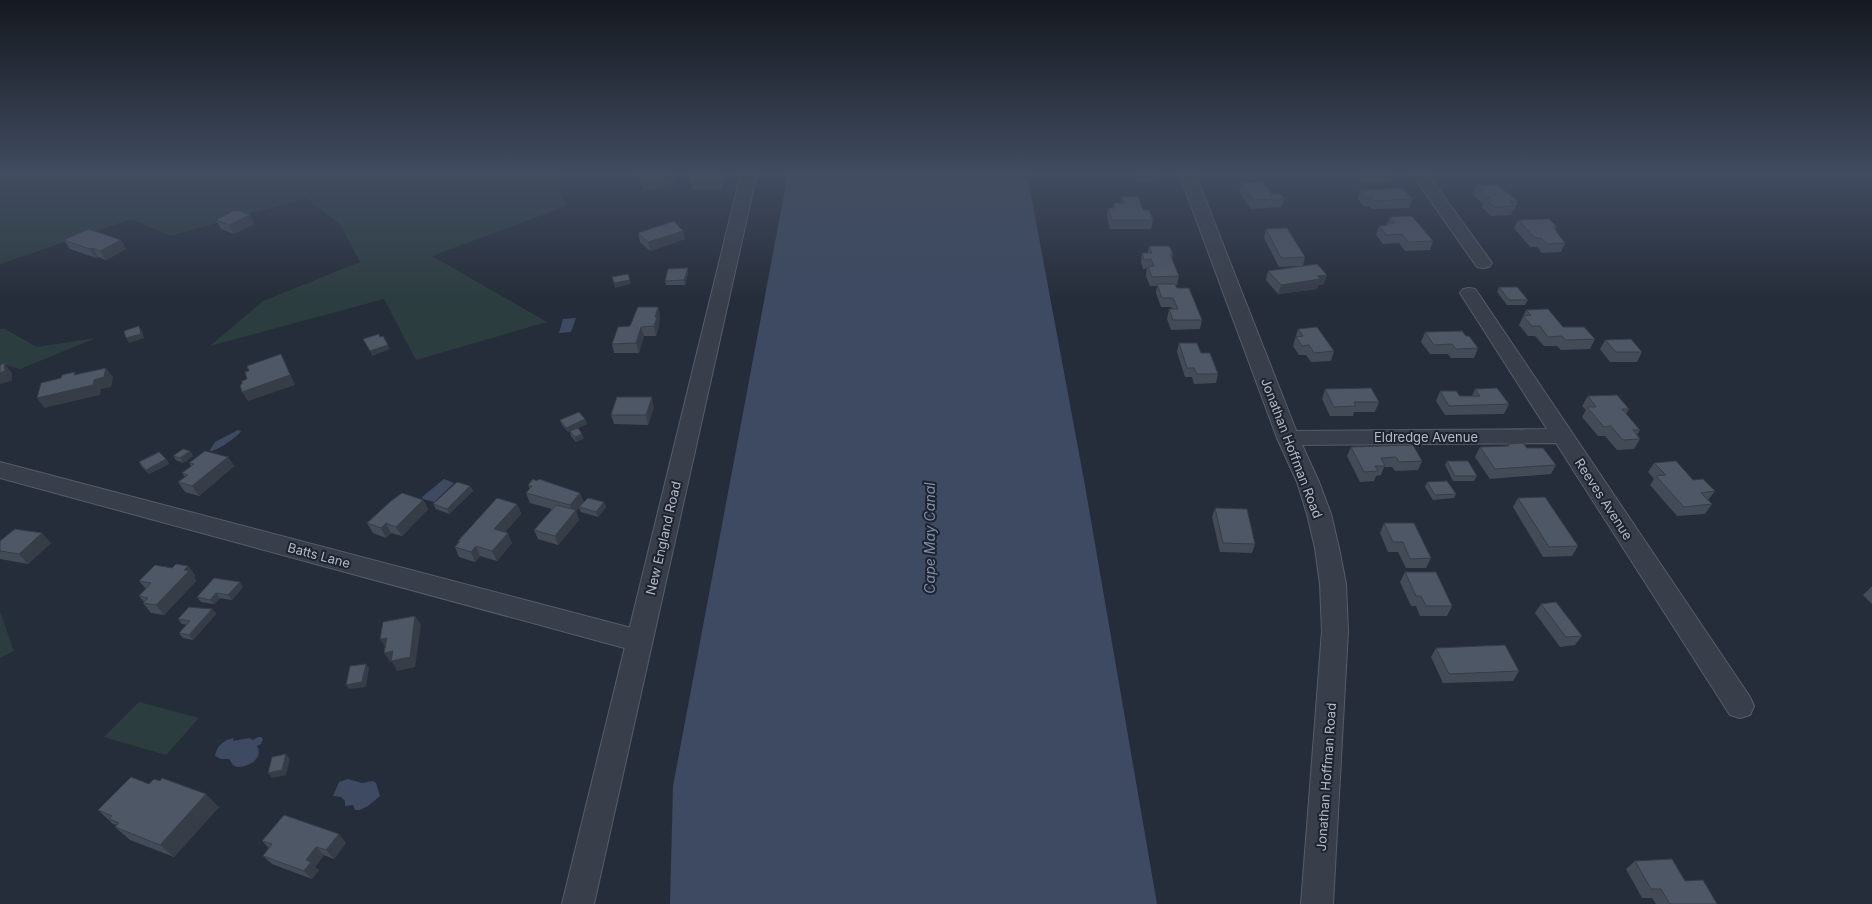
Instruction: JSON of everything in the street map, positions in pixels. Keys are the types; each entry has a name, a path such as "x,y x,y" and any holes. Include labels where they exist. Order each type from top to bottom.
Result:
{"street":[{"name":"New England Road","path":"578,904 739,215"},
{"name":"Jonathan Hoffman Road","path":"1203,215 1288,438 1308,482 1319,514 1333,584 1335,631 1317,904"},
{"path":"1449,215 1483,263"},
{"name":"Reeves Avenue","path":"1469,293 1740,706"},
{"name":"Eldredge Avenue","path":"1288,438 1563,436"},
{"name":"Batts Lane","path":"0,470 639,641"}],"shaded area":[{"path":"0,215 244,215 170,236 132,219 0,264"},
{"path":"328,215 542,215 432,256 547,322 416,360 384,299 210,346 263,301 360,262 340,224"},
{"path":"0,329 5,329 37,347 96,338 20,369 0,364"},
{"path":"0,612 14,651 0,658"},
{"path":"139,702 199,718 166,755 104,737"}],"water":[{"name":"Cape May Canal","path":"780,215 1035,215 1084,480 1157,904 670,904 673,786"},
{"path":"576,318 571,332 559,333 563,319"},
{"path":"238,430 241,431 240,433 232,439 217,449 210,451 215,442"},
{"path":"444,479 454,483 434,502 423,499 422,497"},
{"path":"258,737 263,739 261,744 257,746 259,751 257,758 246,766 237,767 233,765 229,759 221,759 215,756 219,746 227,740 234,738 233,741 249,738 253,740"},
{"path":"348,779 362,783 373,781 376,783 380,796 368,806 360,810 355,810 353,805 345,806 345,801 341,797 333,796 339,782"}],"building":[{"path":"225,215 250,215 229,225 216,220"},
{"path":"1110,215 1151,215 1153,220 1112,220"},
{"path":"1412,216 1433,241 1408,242 1402,234 1386,235 1379,226 1388,225 1386,223 1395,223 1390,217"},
{"path":"1549,219 1557,227 1553,227 1565,243 1547,244 1541,238 1535,238 1518,220"},
{"path":"674,221 683,231 648,242 638,233"},
{"path":"1287,228 1305,257 1281,258 1266,229"},
{"path":"88,229 121,240 100,251 64,240"},
{"path":"1149,246 1169,246 1173,254 1170,254 1179,276 1152,277 1148,267 1154,266 1151,259 1144,260 1142,253 1152,253"},
{"path":"1317,264 1327,275 1317,276 1320,279 1281,285 1268,271"},
{"path":"688,268 684,280 665,281 668,269"},
{"path":"628,274 630,280 614,283 612,277"},
{"path":"1157,284 1175,284 1177,288 1189,288 1202,320 1173,320 1169,309 1178,309 1173,298 1162,298"},
{"path":"1499,287 1517,287 1528,300 1509,300"},
{"path":"638,307 658,307 654,326 641,327 636,343 612,344 618,327 630,326"},
{"path":"1548,309 1563,327 1584,327 1595,339 1566,340 1562,336 1548,337 1540,326 1532,326 1523,316 1531,315 1526,310"},
{"path":"139,326 141,334 126,338 124,331"},
{"path":"1317,327 1334,351 1314,353 1309,345 1302,346 1296,337 1303,336 1298,329"},
{"path":"1462,331 1466,336 1469,336 1478,348 1456,349 1452,344 1434,345 1425,332"},
{"path":"379,334 380,337 383,336 388,345 370,351 363,339"},
{"path":"1631,339 1642,352 1616,352 1605,340"},
{"path":"1179,343 1197,343 1201,353 1210,353 1218,374 1197,374 1194,368 1187,368"},
{"path":"281,354 290,375 242,392 240,385 242,384 242,381 247,379 245,372 249,371 247,366"},
{"path":"4,363 5,371 0,373 0,365"},
{"path":"106,368 104,377 94,380 93,385 37,398 41,383 61,378 62,375 75,372 74,375"},
{"path":"1371,388 1379,402 1354,402 1356,406 1334,407 1325,389"},
{"path":"1497,388 1509,404 1449,406 1440,391 1456,391 1460,396 1480,396 1475,389"},
{"path":"1617,395 1629,409 1622,409 1640,430 1633,430 1640,439 1623,440 1611,426 1604,427 1587,407 1596,407 1588,396"},
{"path":"617,397 652,397 646,415 611,415"},
{"path":"579,412 585,419 566,428 560,420"},
{"path":"578,428 582,434 575,437 570,431"},
{"path":"1523,443 1527,448 1543,448 1556,465 1495,469 1480,447 1509,446 1508,444"},
{"path":"1413,445 1422,461 1399,462 1396,457 1381,458 1385,466 1375,466 1378,471 1364,472 1351,447"},
{"path":"183,449 190,451 180,458 173,456"},
{"path":"205,451 228,457 192,486 178,482 188,475 182,473 194,464 189,463"},
{"path":"159,452 166,459 146,470 139,462"},
{"path":"1447,461 1468,461 1477,476 1455,476"},
{"path":"1676,461 1693,480 1703,479 1715,491 1701,493 1712,504 1684,507 1656,476 1666,475 1654,463"},
{"path":"533,479 537,481 539,479 580,493 570,505 526,493 532,486 528,485"},
{"path":"1447,481 1456,494 1435,495 1427,482"},
{"path":"457,482 470,486 447,509 433,504"},
{"path":"402,493 423,500 396,527 386,523 381,528 367,523 391,501"},
{"path":"1545,497 1578,546 1549,547 1518,498"},
{"path":"497,498 517,504 494,529 508,533 492,551 476,546 471,552 455,547 460,541 458,541"},
{"path":"588,498 604,502 596,512 579,507"},
{"path":"556,505 576,510 555,536 534,530"},
{"path":"1215,508 1247,509 1255,544 1223,543"},
{"path":"1384,523 1414,523 1431,558 1410,559 1403,542 1393,542"},
{"path":"15,529 42,533 19,554 0,551 0,541"},
{"path":"176,564 188,566 184,570 189,571 156,605 143,603 148,598 139,596 151,583 139,581 155,565 172,568"},
{"path":"1405,572 1436,572 1452,606 1426,606 1421,596 1416,596"},
{"path":"214,578 240,582 228,595 216,593 210,600 197,597"},
{"path":"1556,602 1582,636 1566,637 1541,604"},
{"path":"189,607 212,609 189,635 179,633 190,621 178,619"},
{"path":"415,616 410,657 391,661 393,651 384,653 387,638 380,639 383,622"},
{"path":"1505,645 1519,671 1449,674 1436,648"},
{"path":"366,664 362,682 346,685 350,666"},
{"path":"286,754 282,770 268,773 272,757"},
{"path":"131,777 149,784 154,779 160,781 162,778 206,794 160,845 115,827 119,823 109,819 112,816 98,810"},
{"path":"284,815 339,834 326,850 316,847 306,860 311,862 304,871 263,856 272,844 262,841"},
{"path":"1672,859 1685,881 1703,880 1717,904 1670,904 1661,889 1651,889 1635,861"}]}
